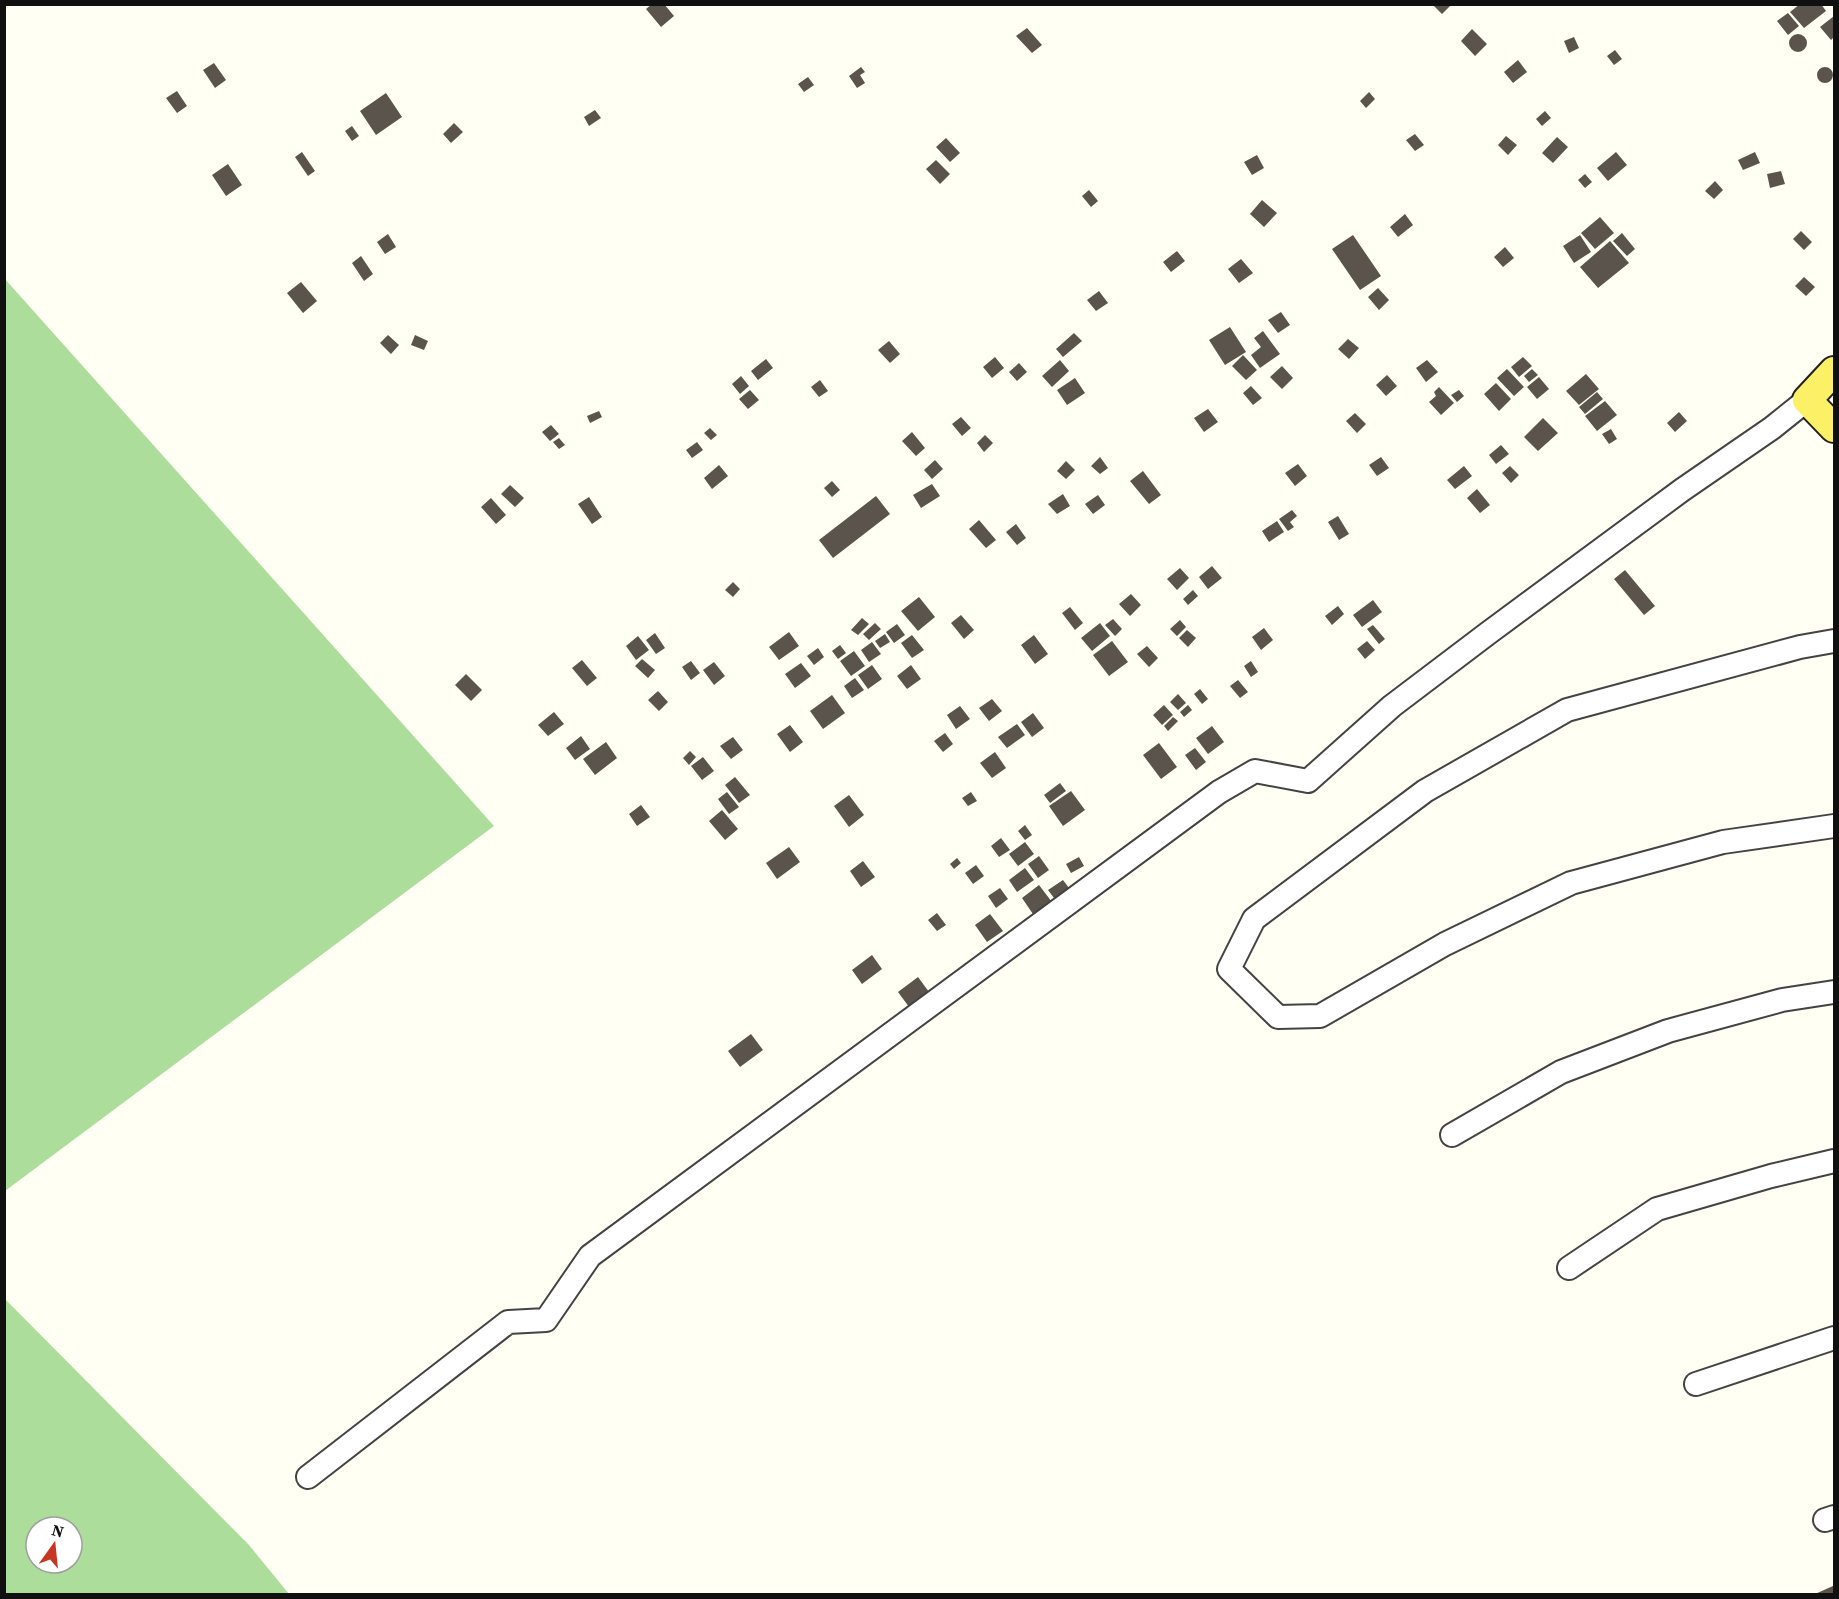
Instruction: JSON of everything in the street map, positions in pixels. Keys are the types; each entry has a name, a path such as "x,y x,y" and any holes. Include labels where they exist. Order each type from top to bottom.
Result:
{"main road":[{"path":"1834,371 1807,400 1834,428"}],"street":[{"path":"308,1477 508,1322 546,1320 590,1256 1219,792 1255,771 1308,781 1392,706 1496,627 1682,490 1772,428 1807,400"},
{"path":"1834,641 1800,647 1567,710 1425,791 1254,919 1228,969 1278,1017 1320,1016 1445,944 1571,883 1723,842 1834,826"},
{"path":"1452,1135 1560,1072 1668,1031 1782,1000 1834,992"},
{"path":"1569,1268 1657,1209 1771,1176 1834,1161"},
{"path":"1696,1384 1834,1338"}],"green space":[{"path":"4,278 494,826 5,1191 4,1191"},
{"path":"4,1298 249,1545 289,1594 5,1594"}],"building":[{"path":"652,4 664,4 674,16 661,27 646,9"},
{"path":"1432,4 1452,4 1442,14"},
{"path":"1800,4 1821,4 1826,11 1804,28 1790,12"},
{"path":"1788,13 1799,26 1788,35 1777,21"},
{"path":"1834,16 1834,37 1831,40 1820,27"},
{"path":"1027,28 1042,45 1032,53 1016,36"},
{"path":"1472,29 1487,44 1475,56 1461,41"},
{"path":"1798,34 1804,37 1807,43 1804,49 1798,52 1792,49 1789,43 1792,37"},
{"path":"1574,37 1579,48 1569,53 1564,41"},
{"path":"1615,50 1622,59 1614,65 1607,56"},
{"path":"1518,60 1527,72 1513,83 1504,72"},
{"path":"214,63 226,80 215,88 203,70"},
{"path":"861,67 865,72 860,75 865,83 857,88 849,76"},
{"path":"1825,67 1833,75 1825,83 1817,75"},
{"path":"808,77 814,85 804,92 798,84"},
{"path":"177,91 187,106 177,113 166,98"},
{"path":"1369,92 1375,99 1366,108 1360,101"},
{"path":"386,93 402,117 376,135 360,111"},
{"path":"595,110 601,118 589,126 584,117"},
{"path":"1545,111 1551,118 1542,126 1536,119"},
{"path":"454,123 463,132 451,143 443,134"},
{"path":"352,126 359,136 352,141 345,131"},
{"path":"1415,134 1424,145 1415,151 1406,140"},
{"path":"1506,136 1517,145 1508,155 1498,145"},
{"path":"1557,137 1568,147 1553,163 1542,153"},
{"path":"946,138 960,153 950,162 936,147"},
{"path":"302,152 315,171 308,176 295,157"},
{"path":"1616,152 1627,165 1608,181 1597,168"},
{"path":"1755,152 1760,163 1743,170 1738,160"},
{"path":"1257,155 1264,168 1252,175 1244,162"},
{"path":"936,160 950,174 940,184 926,169"},
{"path":"228,164 242,185 226,196 212,175"},
{"path":"1781,171 1785,184 1770,188 1767,174"},
{"path":"1585,174 1592,182 1585,188 1578,180"},
{"path":"1715,181 1723,190 1714,199 1705,191"},
{"path":"1089,190 1098,201 1091,207 1082,196"},
{"path":"1262,200 1277,213 1264,227 1250,214"},
{"path":"1405,214 1413,225 1398,237 1390,227"},
{"path":"1600,217 1614,233 1595,249 1581,233"},
{"path":"1801,231 1812,242 1804,250 1793,239"},
{"path":"1622,233 1635,249 1627,256 1613,241"},
{"path":"388,234 396,247 385,254 377,242"},
{"path":"1353,235 1381,276 1360,290 1332,249"},
{"path":"1580,235 1591,252 1574,263 1563,246"},
{"path":"1610,241 1629,263 1598,288 1580,267"},
{"path":"1505,247 1514,258 1503,267 1494,257"},
{"path":"1177,251 1185,261 1171,272 1163,262"},
{"path":"361,256 373,274 364,281 352,263"},
{"path":"1241,259 1253,273 1239,283 1228,269"},
{"path":"1804,277 1815,287 1806,296 1795,286"},
{"path":"301,282 317,301 303,313 287,293"},
{"path":"1378,288 1389,300 1379,310 1368,297"},
{"path":"1099,291 1108,303 1096,311 1087,300"},
{"path":"1281,312 1290,325 1278,333 1268,320"},
{"path":"1230,327 1246,352 1225,365 1209,340"},
{"path":"1263,331 1280,354 1260,368 1251,355 1261,347 1254,338"},
{"path":"1074,333 1082,341 1063,357 1056,349"},
{"path":"388,335 399,345 391,354 380,343"},
{"path":"415,335 428,341 424,350 411,345"},
{"path":"1348,339 1359,348 1349,359 1338,349"},
{"path":"889,341 900,354 890,363 878,350"},
{"path":"1243,355 1257,370 1246,380 1232,366"},
{"path":"995,357 1004,368 992,378 983,367"},
{"path":"1523,357 1532,366 1519,377 1511,367"},
{"path":"766,359 773,368 758,380 751,371"},
{"path":"1060,360 1069,371 1052,387 1042,376"},
{"path":"1427,360 1438,372 1426,382 1416,368"},
{"path":"1019,363 1027,372 1017,381 1009,372"},
{"path":"1282,366 1293,378 1282,389 1270,377"},
{"path":"1507,369 1524,387 1514,396 1497,378"},
{"path":"1532,369 1538,375 1529,382 1524,376"},
{"path":"1586,374 1599,389 1579,405 1566,391"},
{"path":"1387,375 1397,386 1386,396 1376,385"},
{"path":"741,376 749,386 740,394 732,384"},
{"path":"1539,377 1549,389 1537,399 1527,387"},
{"path":"1075,378 1085,393 1067,405 1057,390"},
{"path":"820,380 828,391 819,397 811,387"},
{"path":"1496,383 1511,399 1499,411 1484,394"},
{"path":"1251,386 1262,398 1253,405 1243,393"},
{"path":"1439,387 1454,403 1441,415 1429,402 1436,396 1434,392"},
{"path":"750,390 759,400 748,409 739,399"},
{"path":"1459,390 1464,396 1457,402 1451,395"},
{"path":"1597,392 1603,399 1585,414 1579,407"},
{"path":"1605,401 1617,415 1597,431 1585,416"},
{"path":"1208,409 1218,422 1204,432 1194,418"},
{"path":"599,411 602,417 590,423 587,416"},
{"path":"1679,412 1687,421 1675,432 1667,423"},
{"path":"1355,413 1366,424 1357,433 1346,421"},
{"path":"961,417 971,428 962,436 952,424"},
{"path":"1543,418 1558,433 1538,451 1524,437"},
{"path":"551,425 559,434 550,441 542,432"},
{"path":"710,428 717,435 711,440 704,433"},
{"path":"1611,429 1617,439 1609,444 1602,434"},
{"path":"912,432 925,448 916,456 902,441"},
{"path":"985,435 993,443 984,452 977,443"},
{"path":"559,438 565,445 559,449 553,442"},
{"path":"697,442 703,450 692,458 686,450"},
{"path":"1501,445 1509,454 1496,464 1489,455"},
{"path":"1100,457 1108,468 1100,474 1091,466"},
{"path":"1381,457 1389,468 1377,476 1369,465"},
{"path":"935,460 943,469 932,479 924,470"},
{"path":"1066,461 1075,470 1066,479 1057,471"},
{"path":"1298,464 1307,476 1295,486 1285,473"},
{"path":"719,465 728,476 712,489 704,478"},
{"path":"1464,466 1472,476 1455,489 1447,480"},
{"path":"1510,466 1519,475 1511,483 1502,473"},
{"path":"1143,471 1161,495 1149,504 1130,481"},
{"path":"832,481 840,490 832,497 824,488"},
{"path":"932,484 940,496 921,508 913,495"},
{"path":"510,485 524,498 515,507 501,494"},
{"path":"1477,489 1490,505 1480,513 1467,498"},
{"path":"1063,494 1070,506 1057,514 1048,504"},
{"path":"1098,495 1105,505 1093,514 1085,504"},
{"path":"876,496 890,514 833,558 819,540"},
{"path":"589,497 602,517 592,524 578,504"},
{"path":"491,498 506,515 496,524 481,507"},
{"path":"1292,510 1297,516 1290,522 1294,527 1288,531 1279,519"},
{"path":"1338,516 1349,534 1339,540 1328,522"},
{"path":"979,520 996,540 986,548 969,529"},
{"path":"1277,521 1284,532 1269,542 1262,531"},
{"path":"1016,524 1026,538 1017,545 1006,532"},
{"path":"1212,566 1222,578 1208,589 1199,577"},
{"path":"1180,568 1189,578 1177,590 1167,579"},
{"path":"1625,570 1655,606 1644,615 1614,579"},
{"path":"733,582 740,589 733,597 725,590"},
{"path":"1193,590 1198,596 1188,605 1183,599"},
{"path":"1131,594 1141,605 1130,616 1119,604"},
{"path":"919,597 935,617 918,631 901,611"},
{"path":"1373,600 1382,612 1362,627 1353,615"},
{"path":"1338,606 1344,614 1332,625 1325,616"},
{"path":"1070,607 1083,623 1075,630 1062,613"},
{"path":"961,615 974,630 964,639 951,623"},
{"path":"862,618 869,624 858,635 851,630"},
{"path":"1113,619 1122,629 1115,636 1105,625"},
{"path":"1180,620 1186,627 1177,636 1170,629"},
{"path":"875,623 881,629 869,640 863,634"},
{"path":"1100,623 1110,636 1092,651 1081,638"},
{"path":"897,624 905,635 894,643 886,632"},
{"path":"1373,625 1385,639 1379,644 1367,629"},
{"path":"1264,628 1273,640 1261,650 1252,637"},
{"path":"1187,630 1196,638 1188,647 1179,638"},
{"path":"789,632 799,646 779,660 769,647"},
{"path":"655,633 665,648 656,654 646,640"},
{"path":"885,634 890,642 880,648 875,641"},
{"path":"912,635 924,650 912,658 901,643"},
{"path":"1034,635 1048,654 1035,664 1021,645"},
{"path":"638,636 649,650 636,660 626,646"},
{"path":"1112,641 1128,662 1109,676 1093,655"},
{"path":"1367,641 1375,650 1365,659 1357,649"},
{"path":"872,642 881,654 869,662 861,650"},
{"path":"840,645 846,653 838,659 832,651"},
{"path":"1147,646 1158,658 1149,667 1137,654"},
{"path":"818,648 824,657 814,665 807,656"},
{"path":"854,651 865,666 851,676 840,661"},
{"path":"642,659 655,670 648,678 635,666"},
{"path":"582,660 597,678 587,686 572,668"},
{"path":"691,661 700,673 691,680 682,667"},
{"path":"1251,661 1258,672 1251,677 1244,666"},
{"path":"714,662 725,676 714,685 703,670"},
{"path":"801,663 811,676 795,688 785,674"},
{"path":"872,665 882,679 868,689 858,675"},
{"path":"911,665 921,679 907,689 897,676"},
{"path":"466,674 482,690 471,701 455,685"},
{"path":"855,678 864,690 852,698 844,686"},
{"path":"1238,680 1248,692 1240,698 1230,686"},
{"path":"1200,689 1208,699 1202,704 1194,694"},
{"path":"658,691 668,702 659,711 648,700"},
{"path":"1178,694 1186,703 1178,710 1170,702"},
{"path":"832,695 845,713 823,729 810,711"},
{"path":"992,699 1002,711 989,721 979,708"},
{"path":"1164,705 1173,715 1162,725 1153,715"},
{"path":"1188,705 1192,710 1184,717 1180,712"},
{"path":"960,706 970,719 956,729 947,715"},
{"path":"554,712 564,724 548,736 538,725"},
{"path":"1033,713 1044,728 1032,737 1021,722"},
{"path":"1173,717 1178,721 1168,731 1164,726"},
{"path":"1017,724 1025,735 1007,748 998,737"},
{"path":"790,725 803,742 790,752 777,734"},
{"path":"1212,726 1224,742 1208,754 1196,738"},
{"path":"945,733 953,744 943,752 934,741"},
{"path":"581,736 590,749 575,760 566,748"},
{"path":"733,737 743,750 731,759 720,746"},
{"path":"606,742 617,758 595,775 583,759"},
{"path":"1159,743 1177,767 1161,779 1143,755"},
{"path":"1195,748 1206,762 1196,770 1185,755"},
{"path":"690,751 696,757 689,765 683,758"},
{"path":"995,752 1006,768 992,778 980,763"},
{"path":"703,757 714,771 702,780 691,766"},
{"path":"735,777 750,795 739,803 725,785"},
{"path":"1060,783 1066,791 1050,803 1044,795"},
{"path":"1071,791 1085,810 1063,826 1049,806"},
{"path":"727,792 739,807 729,814 718,799"},
{"path":"971,792 977,801 968,806 962,798"},
{"path":"849,795 864,815 849,827 834,806"},
{"path":"641,805 650,817 637,826 629,814"},
{"path":"722,810 738,829 725,840 709,821"},
{"path":"1025,825 1032,835 1025,840 1018,831"},
{"path":"1001,838 1010,850 999,857 991,846"},
{"path":"1025,842 1034,854 1018,866 1009,854"},
{"path":"789,847 800,862 777,879 766,863"},
{"path":"1039,856 1049,870 1038,878 1028,864"},
{"path":"1079,857 1084,866 1071,873 1066,864"},
{"path":"957,858 961,863 954,869 950,864"},
{"path":"863,861 875,877 861,887 850,871"},
{"path":"976,865 984,876 973,884 965,873"},
{"path":"1025,868 1034,880 1017,892 1009,880"},
{"path":"1063,880 1072,892 1057,902 1048,890"},
{"path":"1039,885 1055,906 1037,920 1022,898"},
{"path":"1000,888 1008,899 996,908 988,896"},
{"path":"937,913 946,925 937,931 928,920"},
{"path":"990,914 1003,931 987,942 975,925"},
{"path":"872,955 882,969 862,984 852,970"},
{"path":"918,977 932,996 912,1011 898,992"},
{"path":"751,1034 763,1050 740,1067 728,1051"},
{"path":"1833,1586 1834,1594 1815,1594"}]}
